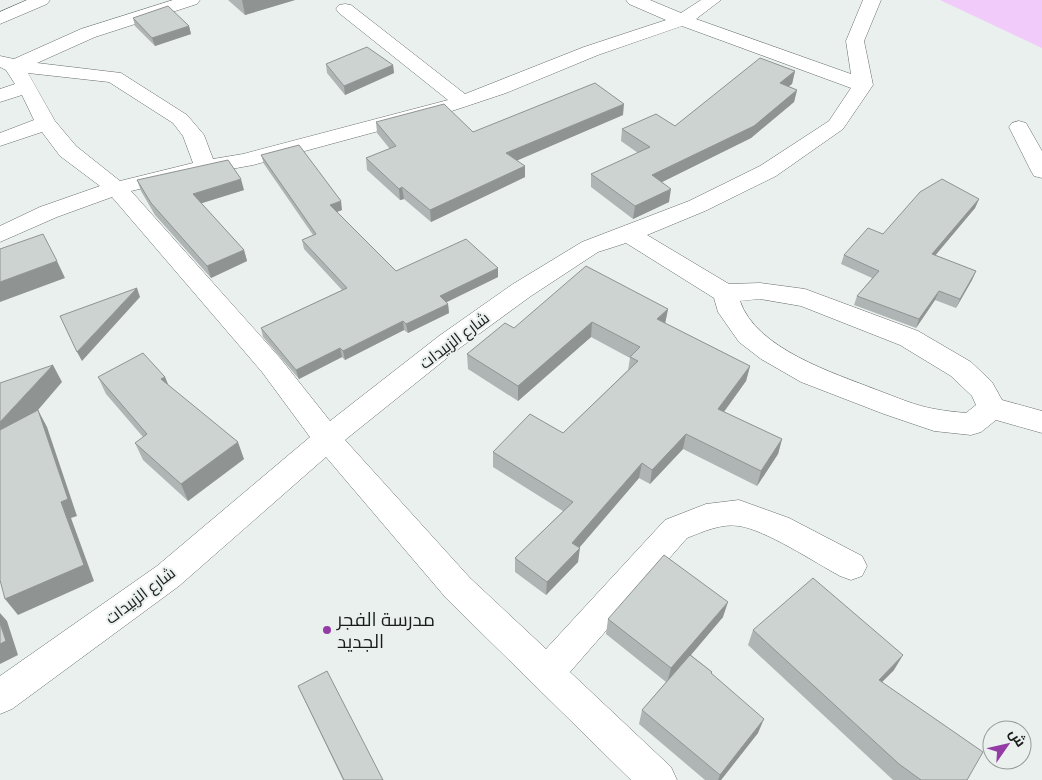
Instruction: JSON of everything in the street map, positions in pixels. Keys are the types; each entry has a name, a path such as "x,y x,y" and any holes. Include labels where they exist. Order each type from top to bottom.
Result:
{"street":[{"path":"0,19 41,0"},
{"path":"0,96 13,70 88,33 161,4 191,0"},
{"path":"635,0 682,20 863,85"},
{"path":"0,235 45,213 116,188 205,166 242,160 462,101 503,87 613,43 682,20 700,11 712,0"},
{"path":"863,85 855,41 872,0"},
{"path":"345,9 462,101"},
{"path":"13,70 46,123 68,151 116,188 270,365 327,439 458,588 658,780"},
{"path":"13,70 114,76 180,119 193,134 205,166"},
{"name":"شارع الزبيدات","path":"0,697 168,576 327,439 448,343 522,290 590,247 697,206 768,171 836,124 863,85"},
{"path":"0,140 46,123"},
{"path":"1019,127 1042,171"},
{"path":"628,234 725,293 760,291 805,298 909,338 961,368 982,389 992,408 1042,422"},
{"path":"725,293 731,312 748,336 770,352 811,375 894,407 934,420 971,424 992,408"},
{"path":"547,673 676,528 706,517 738,513 778,527 851,566"}],"shaded area":[{"path":"940,0 1042,0 1042,48"}],"building":[{"path":"168,6 189,26 152,38 133,18"},
{"path":"367,47 393,65 344,86 326,64"},
{"path":"760,58 795,71 780,83 797,90 754,126 652,175 671,189 635,206 591,174 650,147 622,129 656,114 675,126"},
{"path":"595,83 624,104 506,153 525,166 430,210 402,187 399,189 366,158 396,146 376,122 444,104 473,132"},
{"path":"299,145 341,201 330,205 396,271 466,239 498,268 440,296 448,304 406,324 403,321 343,351 340,348 296,370 261,328 347,288 302,240 316,234 261,155"},
{"path":"228,160 241,179 193,194 244,250 207,266 151,203 137,180"},
{"path":"942,179 979,199 932,254 976,271 960,299 939,291 919,319 857,296 879,271 844,255 868,228 883,234 920,192"},
{"path":"43,234 57,261 0,282 0,249"},
{"path":"586,266 668,309 657,319 750,366 718,409 782,439 761,471 686,434 652,470 642,463 572,543 580,548 547,582 515,558 573,502 493,452 530,414 563,433 638,361 630,357 640,347 592,322 518,386 467,354 505,323 514,328"},
{"path":"137,288 77,352 60,316"},
{"path":"143,353 165,377 161,379 238,442 181,484 135,443 147,434 98,377"},
{"path":"53,365 0,422 0,383"},
{"path":"38,410 68,499 61,502 84,565 5,599 0,580 0,430"},
{"path":"664,555 728,602 671,668 608,619"},
{"path":"813,578 903,655 879,680 982,751 967,780 921,780 899,764 753,630"},
{"path":"0,623 6,641 0,644"},
{"path":"690,655 712,672 764,719 720,775 642,710"},
{"path":"327,671 383,780 344,780 298,686"}],"place":[{"name":"مدرسة الفجر الجديد","path":"327,630"}]}
